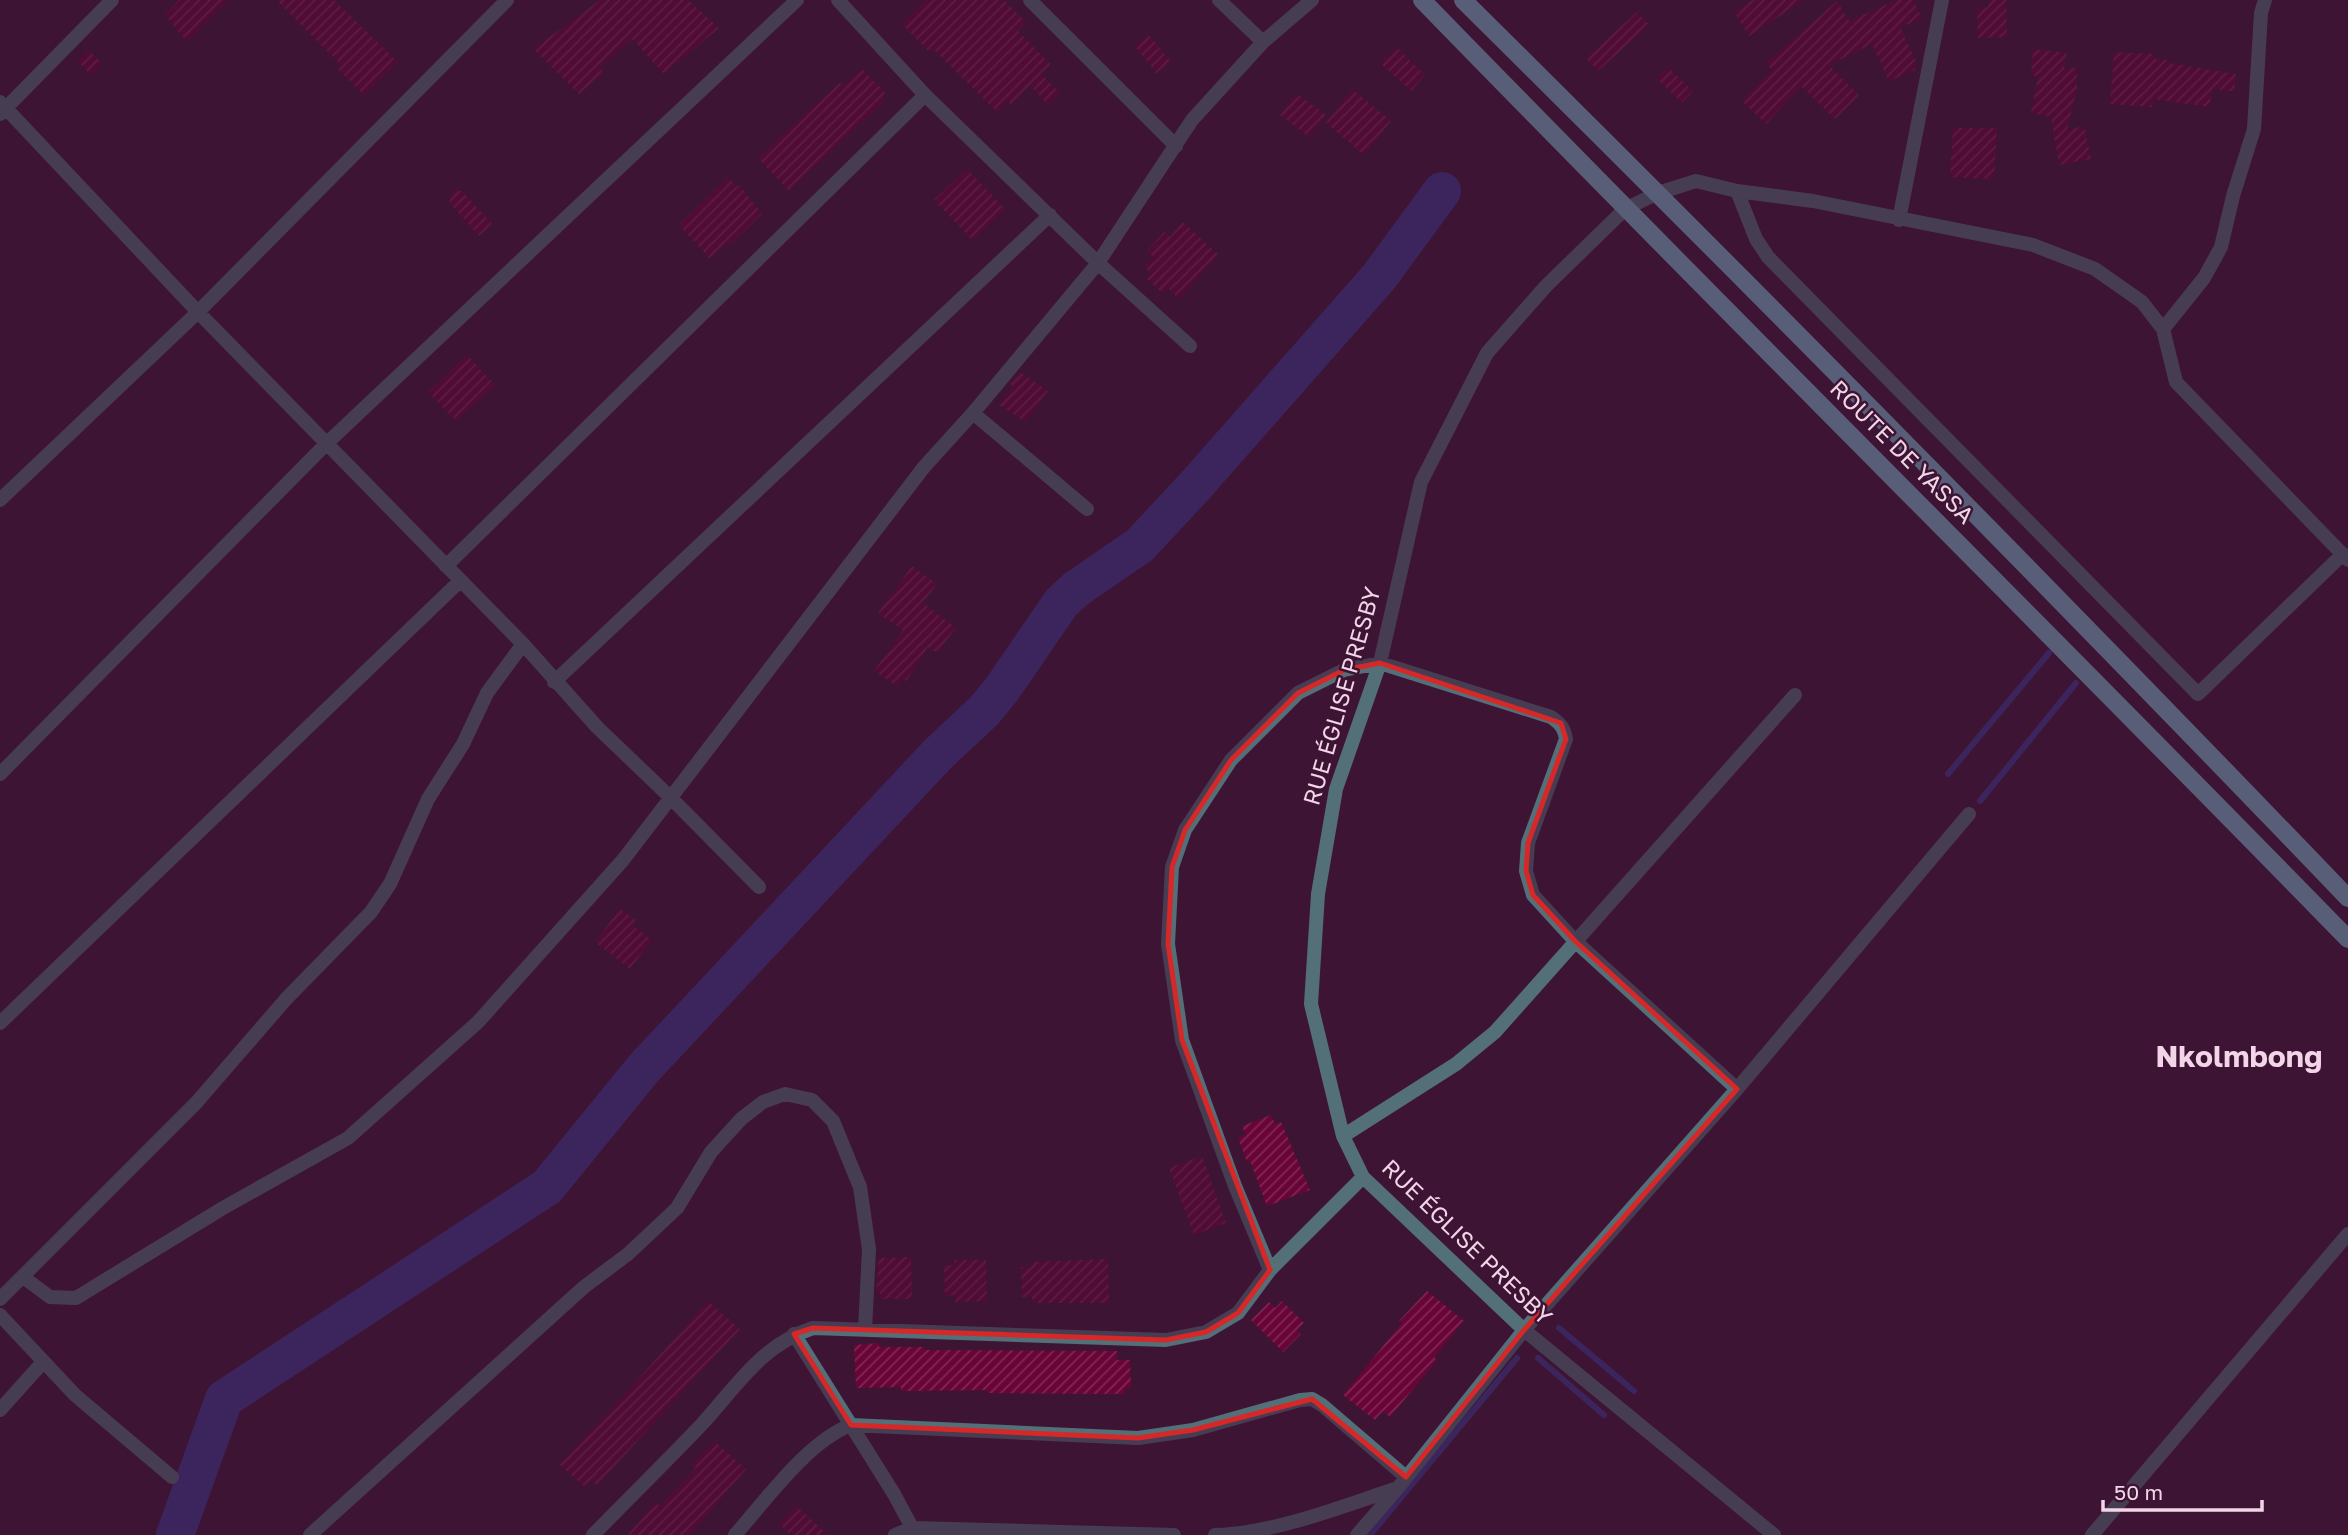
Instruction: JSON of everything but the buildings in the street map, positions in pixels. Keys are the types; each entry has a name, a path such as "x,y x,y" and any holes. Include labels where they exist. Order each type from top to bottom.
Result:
{"main road":[{"name":"ROUTE DE YASSA","path":"1422,0 1625,209 2079,664 2348,939"},
{"name":"ROUTE DE YASSA","path":"1464,0 1658,192 2101,641 2348,898"},
{"path":"2079,664 2101,641"}],"street":[{"path":"112,0 2,108 326,444 523,643 554,682 597,727 670,796 759,887"},
{"path":"0,500 198,312 508,0"},
{"path":"0,774 326,444 797,0"},
{"path":"838,0 925,95 1098,263 1190,346"},
{"path":"1030,0 1176,146"},
{"path":"1219,0 1263,41"},
{"path":"23,1277 50,1297 76,1298 223,1208 348,1138 478,1021 623,860 924,467 973,413 1098,263 1192,120 1263,41 1312,0"},
{"path":"1899,220 1942,0"},
{"path":"1737,191 1756,239 1768,257 2197,694 2345,557 2176,382 2162,328 2204,278 2221,247 2232,196 2254,129 2264,0"},
{"path":"446,566 925,95"},
{"name":"RUE ÉGLISE PRESBY","path":"1774,1535 1524,1330 1363,1177 1343,1136 1311,1004 1318,894 1336,789 1380,663 1421,482 1487,353 1546,286 1625,209 1658,192 1696,181 1737,191 1813,201 2032,245 2095,270 2142,302 2162,328"},
{"path":"554,682 1050,215"},
{"path":"973,413 1087,509"},
{"path":"0,1023 460,581"},
{"path":"0,1298 195,1103 286,999 371,912 390,884 428,799 463,744 487,693 523,643"},
{"path":"1270,1270 1235,1186 1182,1040 1168,944 1172,867 1185,830 1231,760 1297,693 1344,670 1380,663 1551,717 1561,723 1566,739 1528,843 1526,872 1533,895 1576,941 1737,1088"},
{"path":"1343,1136 1456,1064 1485,1040 1795,695"},
{"path":"1357,1535 1524,1330 1737,1088 1969,814"},
{"path":"310,1535 584,1287 628,1254 677,1208 719,1144 741,1119 763,1102 785,1094 812,1100 833,1121 860,1187 869,1249 865,1330"},
{"path":"593,1535 702,1423 762,1356 794,1334 813,1328 1166,1340 1206,1332 1238,1313 1270,1270 1363,1177"},
{"path":"2092,1535 2348,1234"},
{"path":"0,1315 75,1395 172,1477"},
{"path":"794,1334 914,1531"},
{"path":"0,1410 43,1362"},
{"path":"735,1535 818,1444 836,1431 851,1425 1138,1438 1193,1430 1312,1399 1406,1477"},
{"path":"1215,1535 1232,1535 1301,1519 1397,1489"},
{"path":"895,1535 914,1531 1174,1535"}],"highlighted area":[{"path":"1380,663 1561,723 1566,739 1528,843 1526,871 1533,895 1575,941 1737,1089 1524,1330 1406,1477 1312,1399 1193,1430 1138,1438 851,1425 794,1334 813,1328 1166,1340 1206,1332 1238,1313 1270,1270 1182,1040 1168,944 1172,867 1185,830 1231,760 1298,693 1344,670"}],"waterway":[{"path":"175,1535 224,1399 547,1187 644,1068 938,754 984,711 1061,603 1076,589 1140,545 1195,486 1379,277 1442,191"},
{"path":"1948,774 2049,653"},
{"path":"1980,801 2076,683"},
{"path":"1559,1328 1634,1391"},
{"path":"1370,1535 1517,1358"},
{"path":"1538,1358 1604,1415"}],"district":[{"name":"Nkolmbong","path":"2239,1057"}]}
